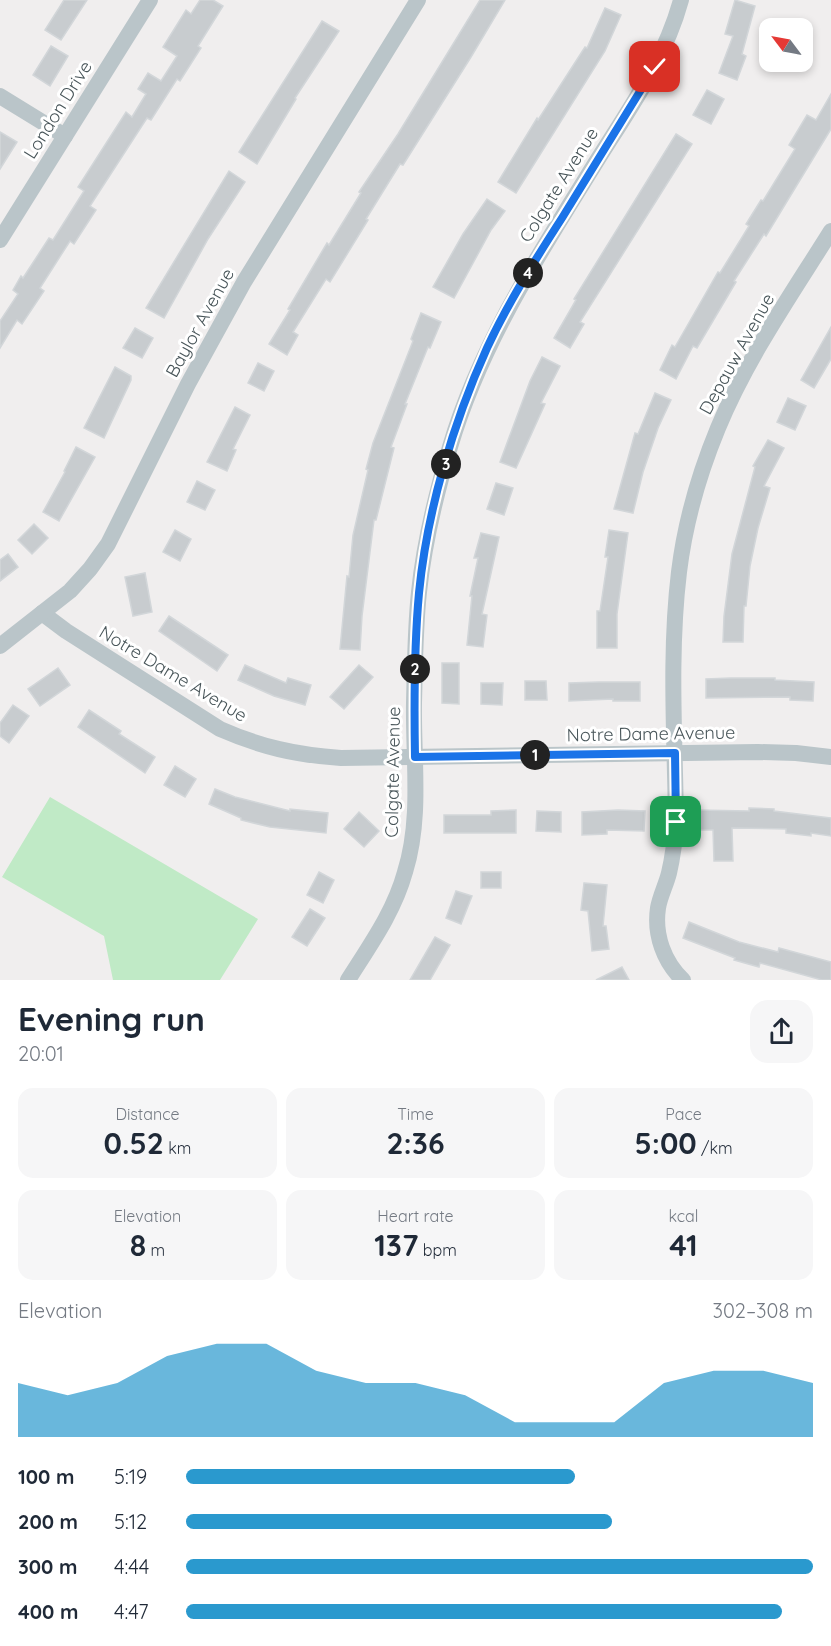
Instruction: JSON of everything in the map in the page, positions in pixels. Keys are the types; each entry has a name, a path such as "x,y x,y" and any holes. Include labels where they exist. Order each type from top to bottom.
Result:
{"street":[{"name":"London Drive","path":"0,240 150,0"},
{"name":"Baylor Avenue","path":"0,646 70,591 90,569 108,543 188,384 244,282 418,0"},
{"name":"Colgate Avenue","path":"348,980 389,914 406,871 414,826 416,659 423,561 429,526 450,446 468,393 508,307 655,67 665,47 681,0"},
{"path":"0,96 65,136"},
{"name":"Depauw Avenue","path":"683,980 667,961 660,945 657,926 658,910 674,853 676,822 676,611 679,572 694,498 718,428 755,353 831,231"},
{"name":"Notre Dame Avenue","path":"42,613 200,718 244,740 279,751 313,756 415,757 768,752 831,757"}],"green space":[{"path":"50,797 258,919 220,980 113,980 104,936 2,877"}],"building":[{"path":"64,0 87,0 61,40 45,30"},
{"path":"200,0 213,0 223,6 198,46 201,48 180,81 177,79 151,120 147,118 90,206 96,210 74,244 70,241 40,288 44,291 22,324 17,320 0,348 0,321 18,294 13,290 21,276 23,278 49,238 53,240 84,191 78,187 126,112 132,117 146,94 138,89 148,73 161,81 177,56 163,47 186,10 191,14"},
{"path":"480,0 505,0 403,165 400,164 330,282 326,279 293,332 298,335 287,355 269,344 290,310 288,309"},
{"path":"735,0 755,6 742,54 746,56 737,80 719,73 733,36 725,34"},
{"path":"605,8 621,15 605,51 516,193 498,182 537,118 538,120 585,47 587,48"},
{"path":"322,21 339,31 295,98 257,164 239,152"},
{"path":"51,46 68,56 50,86 33,75"},
{"path":"707,90 724,99 711,124 693,115"},
{"path":"831,94 831,129 766,236 764,234 734,281 736,282 697,348 693,346 676,379 660,370 672,345 675,347 718,272 720,273 749,226 746,224 795,149 789,145 807,115 816,120"},
{"path":"0,132 17,142 0,169"},
{"path":"676,134 692,144 580,322 584,324 570,348 554,338 576,300 574,299"},
{"path":"229,171 245,182 208,239 164,318 146,308"},
{"path":"487,199 505,211 491,230 454,298 433,287 463,234"},
{"path":"421,313 441,322 430,348 428,347 405,404 407,404 391,447 394,448 376,520 374,520 360,650 340,649 347,576 349,577 353,535 368,470 366,469 373,443 413,341 411,339"},
{"path":"831,327 831,359 814,388 801,380"},
{"path":"135,328 153,338 142,358 123,348"},
{"path":"542,357 560,366 541,403 545,404 516,468 500,462 530,381"},
{"path":"258,363 274,371 264,391 248,383"},
{"path":"115,367 131,376 131,380 104,438 84,428"},
{"path":"655,393 671,400 658,428 643,472 633,513 614,509 635,433 638,434"},
{"path":"788,398 806,406 795,430 777,422"},
{"path":"235,407 250,415 233,449 236,450 227,471 207,462"},
{"path":"768,440 784,448 764,486 770,488 750,566 746,606 744,606 743,642 723,642 732,554 755,467 753,466"},
{"path":"76,447 95,457 59,521 43,512"},
{"path":"197,481 215,490 205,510 187,502"},
{"path":"496,483 513,488 504,515 487,509"},
{"path":"34,524 48,538 32,554 18,540"},
{"path":"175,530 191,539 180,561 163,552"},
{"path":"609,530 628,533 617,614 617,648 597,648 597,611 600,611 608,557 605,557"},
{"path":"481,533 499,537 482,614 487,615 483,647 467,645 472,596 470,596 478,558 474,558"},
{"path":"8,554 18,567 0,581 0,560"},
{"path":"145,573 152,612 133,616 125,577"},
{"path":"169,616 228,655 217,671 159,631"},
{"path":"442,663 459,663 459,704 442,703"},
{"path":"245,665 286,683 288,678 311,685 305,705 274,696 238,680"},
{"path":"359,665 373,677 344,709 330,697"},
{"path":"58,668 70,685 40,706 28,689"},
{"path":"775,678 775,680 814,682 813,701 790,700 790,697 706,698 706,679"},
{"path":"525,681 546,681 547,700 525,700"},
{"path":"640,682 640,701 613,701 613,699 569,701 569,683"},
{"path":"481,683 503,683 502,705 481,704"},
{"path":"13,705 29,716 9,743 0,736 0,723"},
{"path":"89,710 121,731 119,734 155,757 145,773 78,727"},
{"path":"175,766 196,779 185,797 164,785"},
{"path":"215,789 235,797 290,811 290,809 328,813 326,833 270,827 241,820 209,804"},
{"path":"749,808 774,809 774,811 831,818 831,836 786,833 786,829 732,828 733,861 714,861 713,830 696,830 697,810 749,811"},
{"path":"516,810 516,833 444,833 444,815 491,815 491,811"},
{"path":"537,811 561,812 561,832 536,831"},
{"path":"645,811 644,831 607,830 607,834 582,835 582,812"},
{"path":"359,812 379,831 364,847 344,829"},
{"path":"319,872 334,880 323,903 307,895"},
{"path":"481,872 501,872 501,888 481,888"},
{"path":"584,883 607,885 603,926 606,926 609,949 592,951 588,911 581,910"},
{"path":"456,891 472,896 461,924 446,918"},
{"path":"310,909 325,918 307,946 292,937"},
{"path":"689,922 739,942 778,952 779,948 831,962 831,980 822,980 760,963 759,967 734,960 735,958 683,938"},
{"path":"435,937 450,945 430,980 410,980"},
{"path":"622,967 629,980 596,980"}],"route":[{"path":"655,67 508,307 472,383 450,446 429,526 419,593 414,708 415,757 675,753 676,822"}]}
